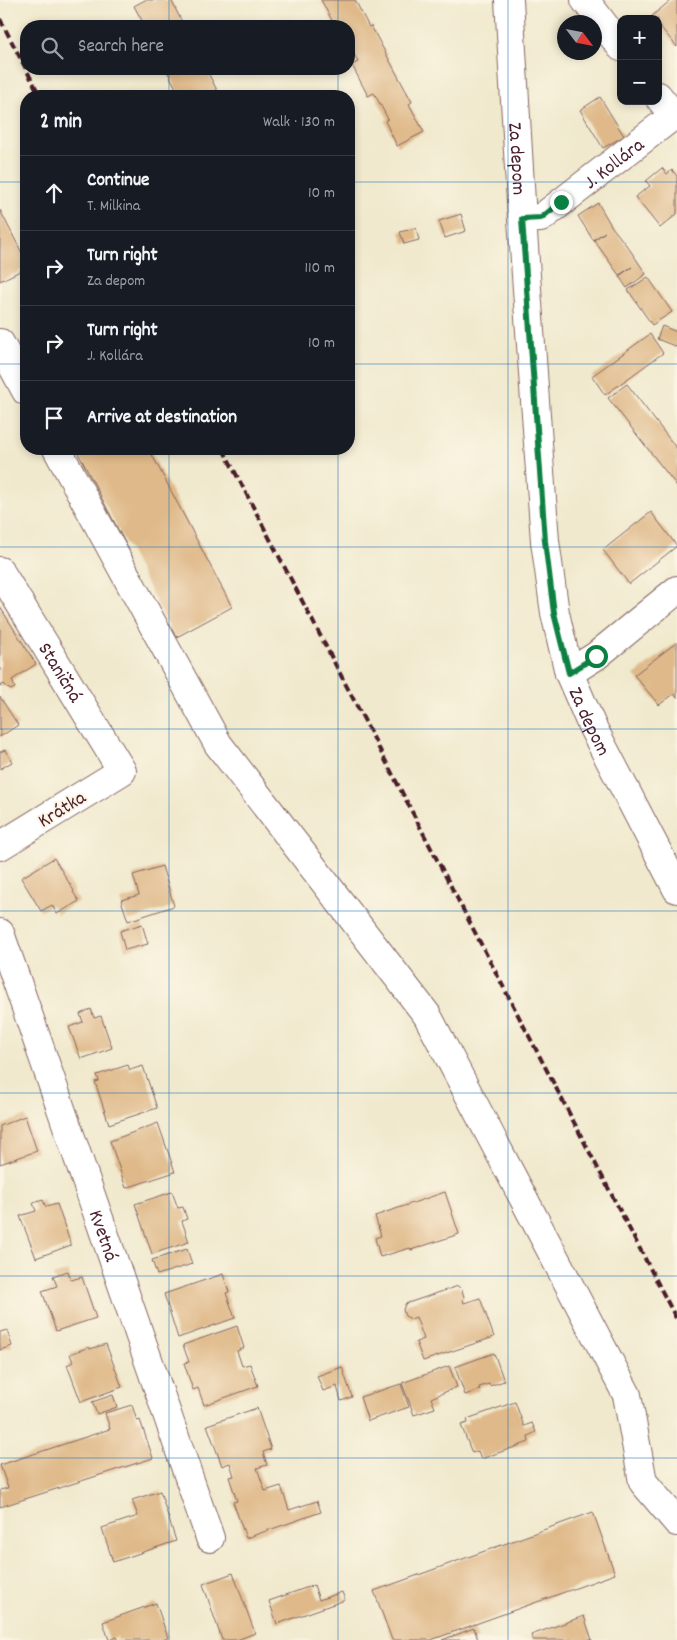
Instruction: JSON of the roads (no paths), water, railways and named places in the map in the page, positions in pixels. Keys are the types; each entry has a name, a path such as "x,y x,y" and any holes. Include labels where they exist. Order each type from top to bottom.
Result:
{"street":[{"name":"Za depom","path":"509,0 522,219 545,541 554,613 569,673 592,726 677,889"},
{"path":"585,0 617,42"},
{"name":"J. Kollára","path":"522,219 541,218 670,108"},
{"path":"0,343 20,380"},
{"path":"61,455 218,744 427,1015 627,1394 643,1482 677,1522"},
{"name":"Staničná","path":"0,571 122,771"},
{"path":"569,673 596,656 677,590"},
{"name":"Krátka","path":"0,846 122,771"},
{"name":"Kvetná","path":"0,933 210,1538"}],"railway":[{"path":"0,19 20,58"},
{"path":"29,75 37,90"},
{"path":"226,455 677,1320"}]}
